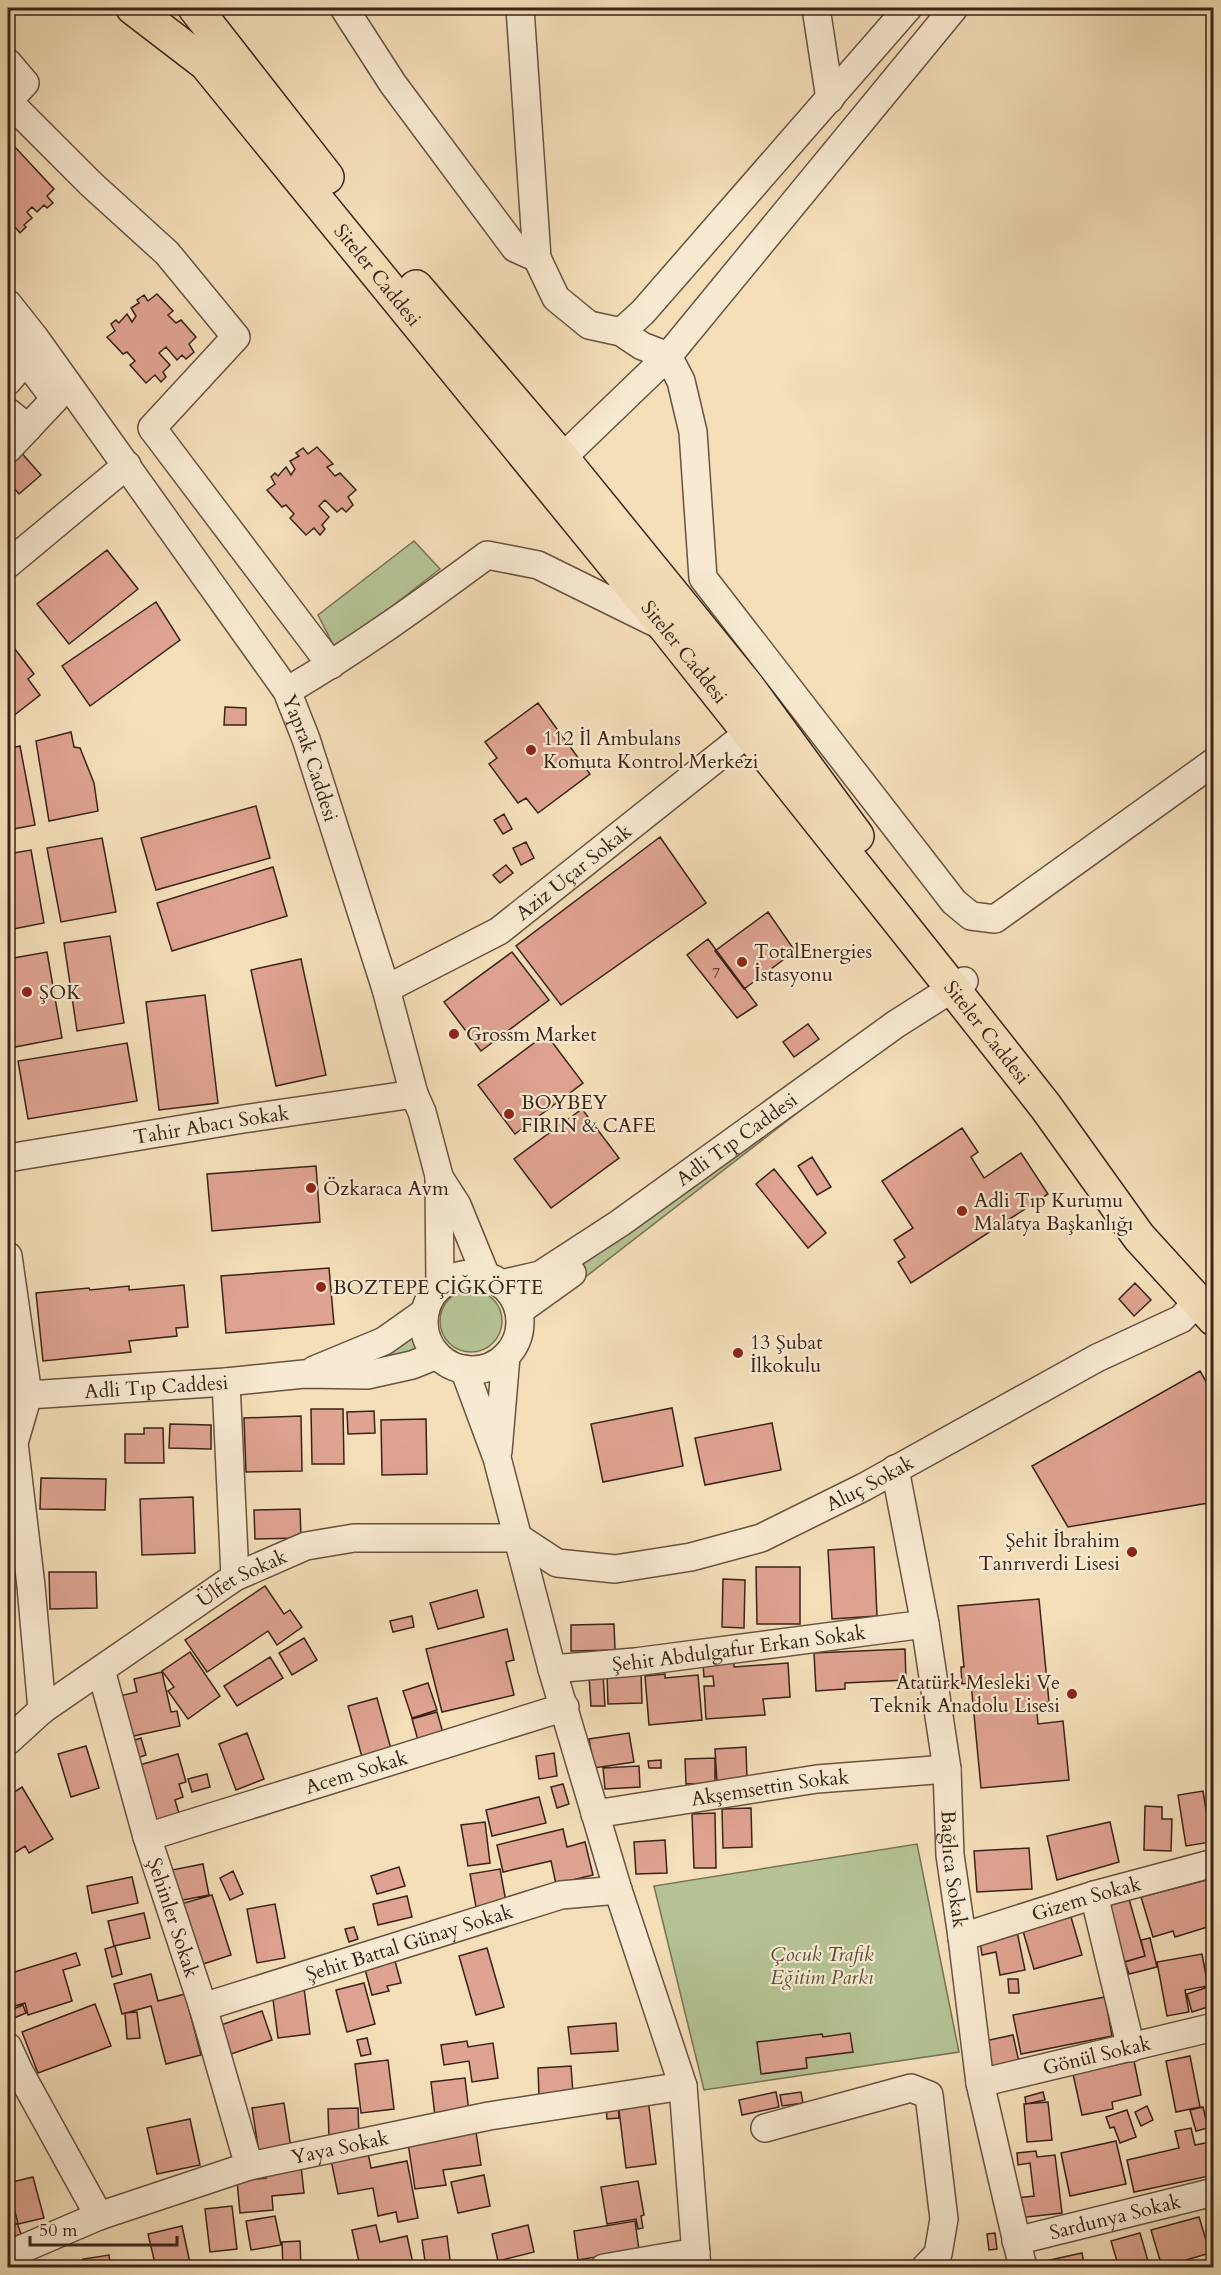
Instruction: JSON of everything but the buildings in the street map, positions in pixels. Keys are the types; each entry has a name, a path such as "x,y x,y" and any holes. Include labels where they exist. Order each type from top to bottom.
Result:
{"main road":[{"name":"Siteler Caddesi","path":"133,8 206,64 665,627 748,733 962,990 1181,1266 1208,1306"},
{"name":"Siteler Caddesi","path":"195,8 359,219 561,458 748,687 962,990"}],"street":[{"path":"344,8 393,84 515,248 537,258"},
{"path":"520,8 537,258 556,298 588,325 621,332 642,346 668,356 681,381 693,432 703,578 954,902 971,916 994,918 1214,762"},
{"path":"816,8 830,99"},
{"path":"621,332 643,312 908,8"},
{"path":"561,458 668,356 954,8"},
{"path":"8,63 25,83 8,101 91,184 167,252 236,336 152,428 332,665"},
{"name":"Yaprak Caddesi","path":"8,304 127,465 287,691 306,739 386,989 414,1094 422,1112 438,1176 440,1286"},
{"path":"8,337 55,399 18,420 8,449"},
{"path":"8,381 26,360"},
{"path":"8,564 127,465"},
{"path":"287,691 332,665 410,612 487,555 538,565 665,627"},
{"name":"Aziz Uçar Sokak","path":"386,989 499,931 748,733"},
{"name":"Adli Tıp Caddesi","path":"304,1374 384,1341 425,1312 430,1298 440,1286 454,1277 470,1274 494,1280 540,1275 620,1223 896,1024 962,990"},
{"name":"Adli Tıp Caddesi","path":"519,1311 962,990"},
{"name":"Tahir Abacı Sokak","path":"8,1158 243,1119 414,1094"},
{"path":"425,1312 424,1328 437,1355 449,1364 464,1369 479,1370 494,1365 506,1356 515,1343 520,1327 519,1311 513,1296 494,1280 457,1205 438,1176"},
{"path":"8,1256 18,1397 14,1443 31,1586 42,1710"},
{"name":"Aluç Sokak","path":"519,1538 557,1563 615,1569 692,1557 761,1538 895,1470 1097,1358 1208,1306"},
{"name":"Adli Tıp Caddesi","path":"18,1397 304,1374 367,1375 412,1365 437,1355"},
{"path":"497,1458 506,1356"},
{"path":"464,1369 497,1458 552,1668 618,1890 683,2085 696,2260 604,2268"},
{"path":"226,1382 235,1577"},
{"name":"Bağlıca Sokak","path":"895,1470 925,1624 947,1769 950,1856 980,2083 1023,2268"},
{"name":"Ülfet Sokak","path":"8,1741 42,1710 235,1577 306,1546 354,1538 519,1538"},
{"name":"Şehit Abdulgafur Erkan Sokak","path":"552,1668 635,1662 925,1624"},
{"name":"Şehinler Sokak","path":"101,1670 147,1837 202,2007 249,2166"},
{"name":"Acem Sokak","path":"147,1837 565,1707"},
{"name":"Akşemsettin Sokak","path":"596,1814 817,1779 947,1769"},
{"name":"Gizem Sokak","path":"962,1937 1094,1895 1214,1863"},
{"name":"Şehit Battal Günay Sokak","path":"202,2007 561,1895 618,1890"},
{"path":"1094,1895 1131,2048"},
{"name":"Gönül Sokak","path":"980,2083 1214,2027"},
{"path":"8,2047 99,2216"},
{"name":"Yaya Sokak","path":"8,2255 99,2216 249,2166 489,2116 683,2085"},
{"path":"765,2128 911,2088 929,2095 944,2219 938,2254 925,2268"},
{"name":"Sardunya Sokak","path":"1016,2241 1214,2192"}],"green space":[{"path":"414,541 440,569 336,650 318,615"},
{"path":"871,1056 557,1299 548,1283"},
{"path":"465,1290 477,1290 493,1299 500,1309 502,1321 500,1333 493,1343 477,1352 465,1352 454,1347 445,1338 440,1327 440,1315 445,1304 454,1295"},
{"path":"412,1337 418,1351 374,1362 375,1354"},
{"name":"Çocuk Trafik Eğitim Parkı","path":"917,1844 959,2052 704,2090 654,1886"}],"place":[{"name":"112 İl Ambulans Komuta Kontrol Merkezi","path":"531,750"},
{"name":"TotalEnergies İstasyonu","path":"742,962"},
{"name":"ŞOK","path":"27,992"},
{"name":"Grossm Market","path":"454,1034"},
{"name":"BOYBEY FIRIN & CAFE","path":"509,1114"},
{"name":"Özkaraca Avm","path":"311,1188"},
{"name":"Adli Tıp Kurumu Malatya Başkanlığı","path":"962,1211"},
{"name":"BOZTEPE ÇİĞKÖFTE","path":"321,1287"},
{"name":"13 Şubat İlkokulu","path":"738,1353"},
{"name":"Şehit İbrahim Tanrıverdi Lisesi","path":"1132,1552"},
{"name":"Atatürk Mesleki Ve Teknik Anadolu Lisesi","path":"1072,1694"}]}
